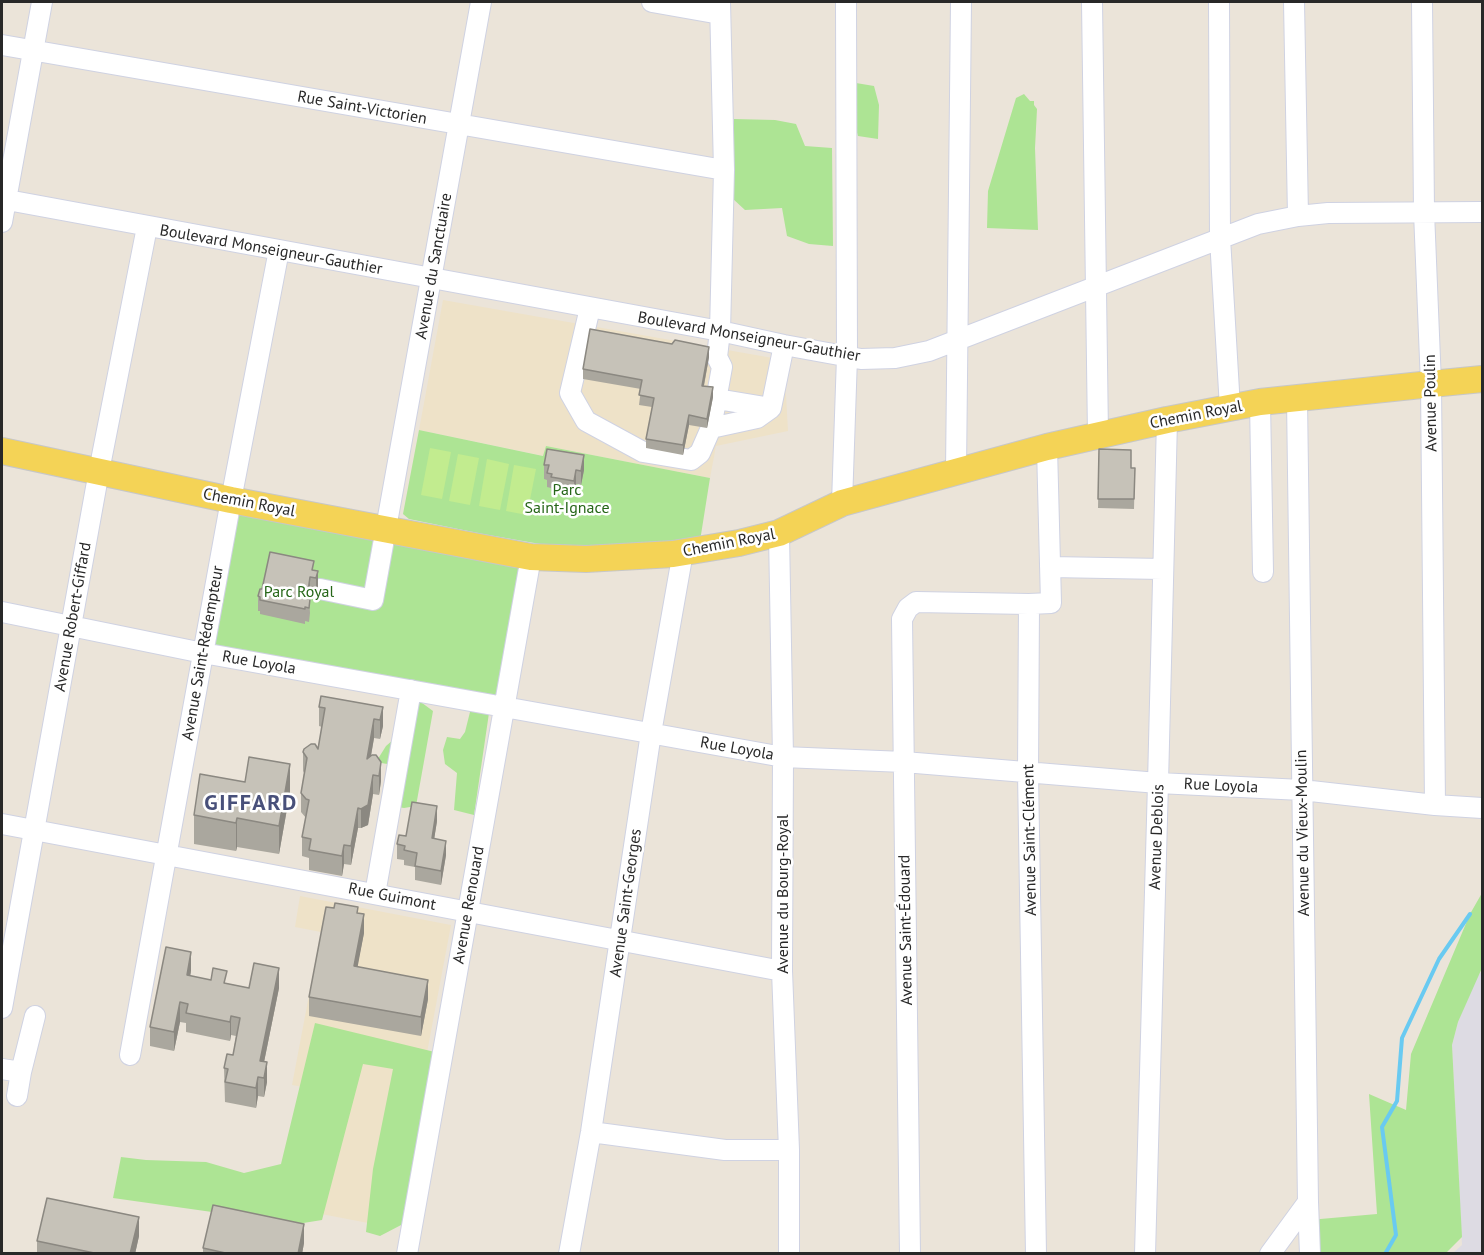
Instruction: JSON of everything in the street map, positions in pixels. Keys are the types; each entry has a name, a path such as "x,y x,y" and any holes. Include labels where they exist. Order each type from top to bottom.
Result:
{"main road":[{"name":"Chemin Royal","path":"2,451 231,500 531,557 586,559 683,552 739,543 779,533 842,503 1047,447 1167,420 1260,402 1482,380"}],"street":[{"path":"2,222 4,200 42,2"},
{"name":"Avenue du Sanctuaire","path":"320,589 373,600 481,2"},
{"path":"590,308 570,393 586,421 644,452 691,460 700,453 711,428 722,367 717,357 720,331 724,170 720,8 652,2"},
{"path":"842,503 847,357 846,2"},
{"path":"956,472 961,2"},
{"path":"1092,2 1098,435"},
{"path":"1219,2 1220,238 1230,408"},
{"path":"1294,2 1298,216"},
{"name":"Avenue Poulin","path":"1422,2 1424,212 1431,384 1435,805"},
{"name":"Rue Saint-Victorien","path":"2,45 724,170"},
{"name":"Boulevard Monseigneur-Gauthier","path":"4,200 720,331 861,359 895,358 929,351 1258,224 1328,213 1482,212"},
{"name":"Avenue Robert-Giffard","path":"2,1008 99,471 147,227"},
{"name":"Avenue Saint-Rédempteur","path":"130,1055 279,250"},
{"path":"711,428 757,418 771,408 784,345"},
{"path":"717,399 771,408"},
{"name":"Avenue du Vieux-Moulin","path":"1297,399 1310,1254"},
{"path":"1260,402 1263,572"},
{"name":"Avenue Deblois","path":"1145,1254 1167,420"},
{"path":"1029,604 1051,603 1047,447"},
{"name":"Avenue du Bourg-Royal","path":"779,533 783,757 782,971 789,1150 789,1254"},
{"name":"Avenue Saint-Georges","path":"569,1254 591,1132 651,733 683,552"},
{"name":"Avenue Renouard","path":"407,1254 531,557"},
{"path":"1050,567 1163,569"},
{"name":"Avenue Saint-Édouard","path":"910,1254 902,620 908,608 916,602 1029,604"},
{"name":"Avenue Saint-Clément","path":"1029,604 1028,773 1036,1254"},
{"name":"Rue Loyola","path":"2,612 203,653 783,757 904,762 1158,783 1302,790 1482,808"},
{"path":"375,894 411,690"},
{"name":"Rue Guimont","path":"2,824 782,971"},
{"path":"17,1096 11,1071 35,1016"},
{"path":"591,1132 725,1150 789,1150"},
{"path":"1270,1254 1308,1202"}],"shaded area":[{"path":"443,300 784,360 788,431 716,446 710,478 546,446 544,456 419,430"},
{"path":"300,896 451,925 394,1228 311,1212 333,1092 292,1085 321,932 295,927"},
{"path":"1482,971 1482,1253 1453,1253 1462,1245 1452,1045 1458,1022 1476,978"}],"green space":[{"path":"856,83 874,86 879,105 878,139 858,136 853,119"},
{"path":"1024,94 1030,101 1034,101 1037,109 1035,148 1038,230 987,228 988,191 1016,98"},
{"path":"734,119 775,120 796,124 805,146 832,148 833,246 809,244 787,236 782,208 745,210 732,198"},
{"name":"Parc Saint-Ignace","path":"419,430 543,456 546,446 710,478 700,541 563,548 409,519 403,514"},
{"path":"430,448 451,452 442,499 421,495"},
{"path":"458,454 479,458 470,505 449,501"},
{"path":"487,459 509,464 500,510 479,506"},
{"path":"514,465 536,469 527,515 506,511"},
{"name":"Parc Royal","path":"231,500 531,557 504,707 203,653"},
{"path":"418,700 433,711 416,806 404,808 384,805 387,764 376,762 386,746 394,739"},
{"path":"471,708 489,713 474,815 454,810 457,773 445,764 443,750 447,737 460,739 465,732"},
{"path":"1482,893 1482,968 1458,1022 1452,1045 1462,1237 1446,1253 1315,1253 1309,1220 1377,1214 1369,1094 1406,1110 1411,1054 1470,914"},
{"path":"315,1023 443,1054 403,1224 380,1236 366,1232 373,1169 393,1069 363,1064 322,1220 297,1224 113,1198 121,1157 206,1162 244,1173 281,1164"}],"building":[{"path":"590,329 672,344 675,340 709,347 702,386 713,387 707,419 689,415 683,445 646,439 654,398 639,395 642,380 583,369"},
{"path":"547,449 584,455 581,471 576,470 574,481 551,477 552,474 547,473 549,465 544,465"},
{"path":"1099,449 1131,450 1131,468 1135,468 1134,499 1098,499"},
{"path":"270,552 314,561 312,570 318,571 316,578 310,577 307,598 310,599 309,608 260,600 258,596 262,589"},
{"path":"321,696 383,707 380,720 374,719 367,759 376,755 381,762 379,776 373,775 368,805 361,809 358,808 351,846 344,845 342,856 309,850 311,839 302,837 309,800 301,793 307,758 303,752 311,744 315,744 318,749 325,708 319,707"},
{"path":"249,757 290,764 279,826 237,818 236,823 194,815 200,774 245,782"},
{"path":"412,802 437,806 432,838 446,841 441,871 415,866 417,853 404,850 405,846 397,844 399,835 406,836"},
{"path":"335,903 358,907 357,913 364,914 354,966 428,980 421,1017 309,997 326,907 334,908"},
{"path":"166,947 191,952 187,975 211,980 213,968 227,971 224,983 249,988 254,963 279,968 260,1061 267,1062 264,1078 258,1077 256,1088 225,1082 228,1069 224,1068 227,1054 233,1055 240,1018 231,1016 230,1022 186,1013 188,1004 180,1002 174,1032 150,1027"},
{"path":"47,1198 139,1217 130,1254 99,1254 37,1241"},
{"path":"213,1205 304,1224 298,1254 230,1254 203,1248"}],"waterway":[{"path":"1385,1254 1396,1235 1382,1127 1397,1101 1402,1038 1439,959 1470,914"}],"district":[{"name":"GIFFARD","path":"251,804"}]}
